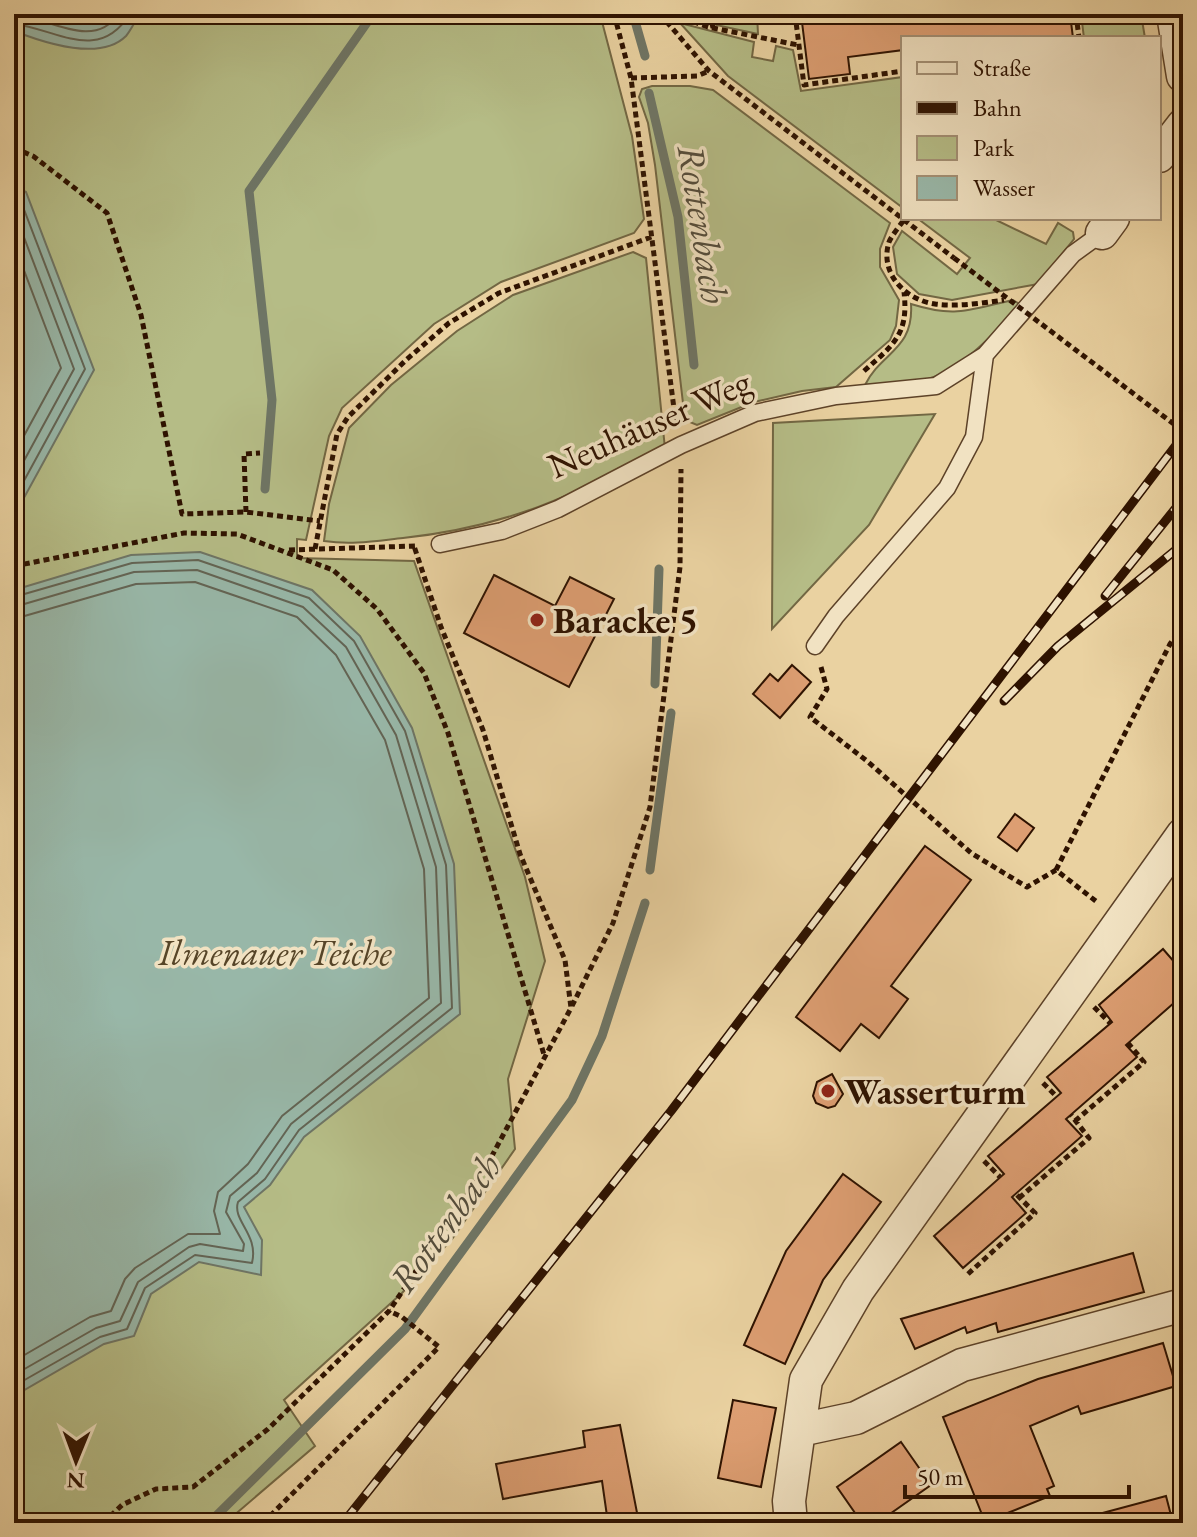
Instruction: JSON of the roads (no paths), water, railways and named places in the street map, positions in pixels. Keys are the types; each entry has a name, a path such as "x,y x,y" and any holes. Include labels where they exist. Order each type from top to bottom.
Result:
{"street":[{"path":"1173,14 1183,76"},
{"path":"1161,153 1183,125"},
{"path":"791,1523 789,1501 806,1380 858,1290 1183,834"},
{"path":"800,1430 856,1418 962,1365 1183,1305"}],"lane":[{"name":"Neuhäuser Weg","path":"440,544 502,531 558,509 681,445 755,413 836,396 936,386 985,355 1073,254 1108,226"},
{"path":"815,646 836,616 947,488 974,437 985,355"}],"water":[{"path":"14,14 140,14 126,36 115,44 87,49 55,44 14,31"},
{"path":"14,186 26,192 94,370 14,516"},
{"path":"200,552 312,590 360,636 412,728 454,864 460,1014 304,1137 270,1185 244,1207 262,1240 261,1275 199,1262 151,1294 134,1336 104,1344 14,1396 14,590 131,555"}],"waterway":[{"path":"265,489 272,400 249,191 373,14"},
{"name":"Rottenbach","path":"633,14 645,56"},
{"name":"Rottenbach","path":"649,93 678,217 694,365"},
{"name":"Rottenbach","path":"655,684 659,569"},
{"name":"Rottenbach","path":"650,870 671,713"},
{"name":"Rottenbach","path":"209,1523 405,1329 572,1100 602,1036 645,903"}],"railway":[{"path":"343,1523 671,1111 1183,436"},
{"path":"1105,596 1183,499"},
{"path":"1004,701 1058,646 1183,544"}],"place":[{"name":"Baracke 5","path":"537,620"},
{"name":"Wasserturm","path":"828,1091"}],"park label":[{"name":"Ilmenauer Teiche","path":"275,952"}]}
